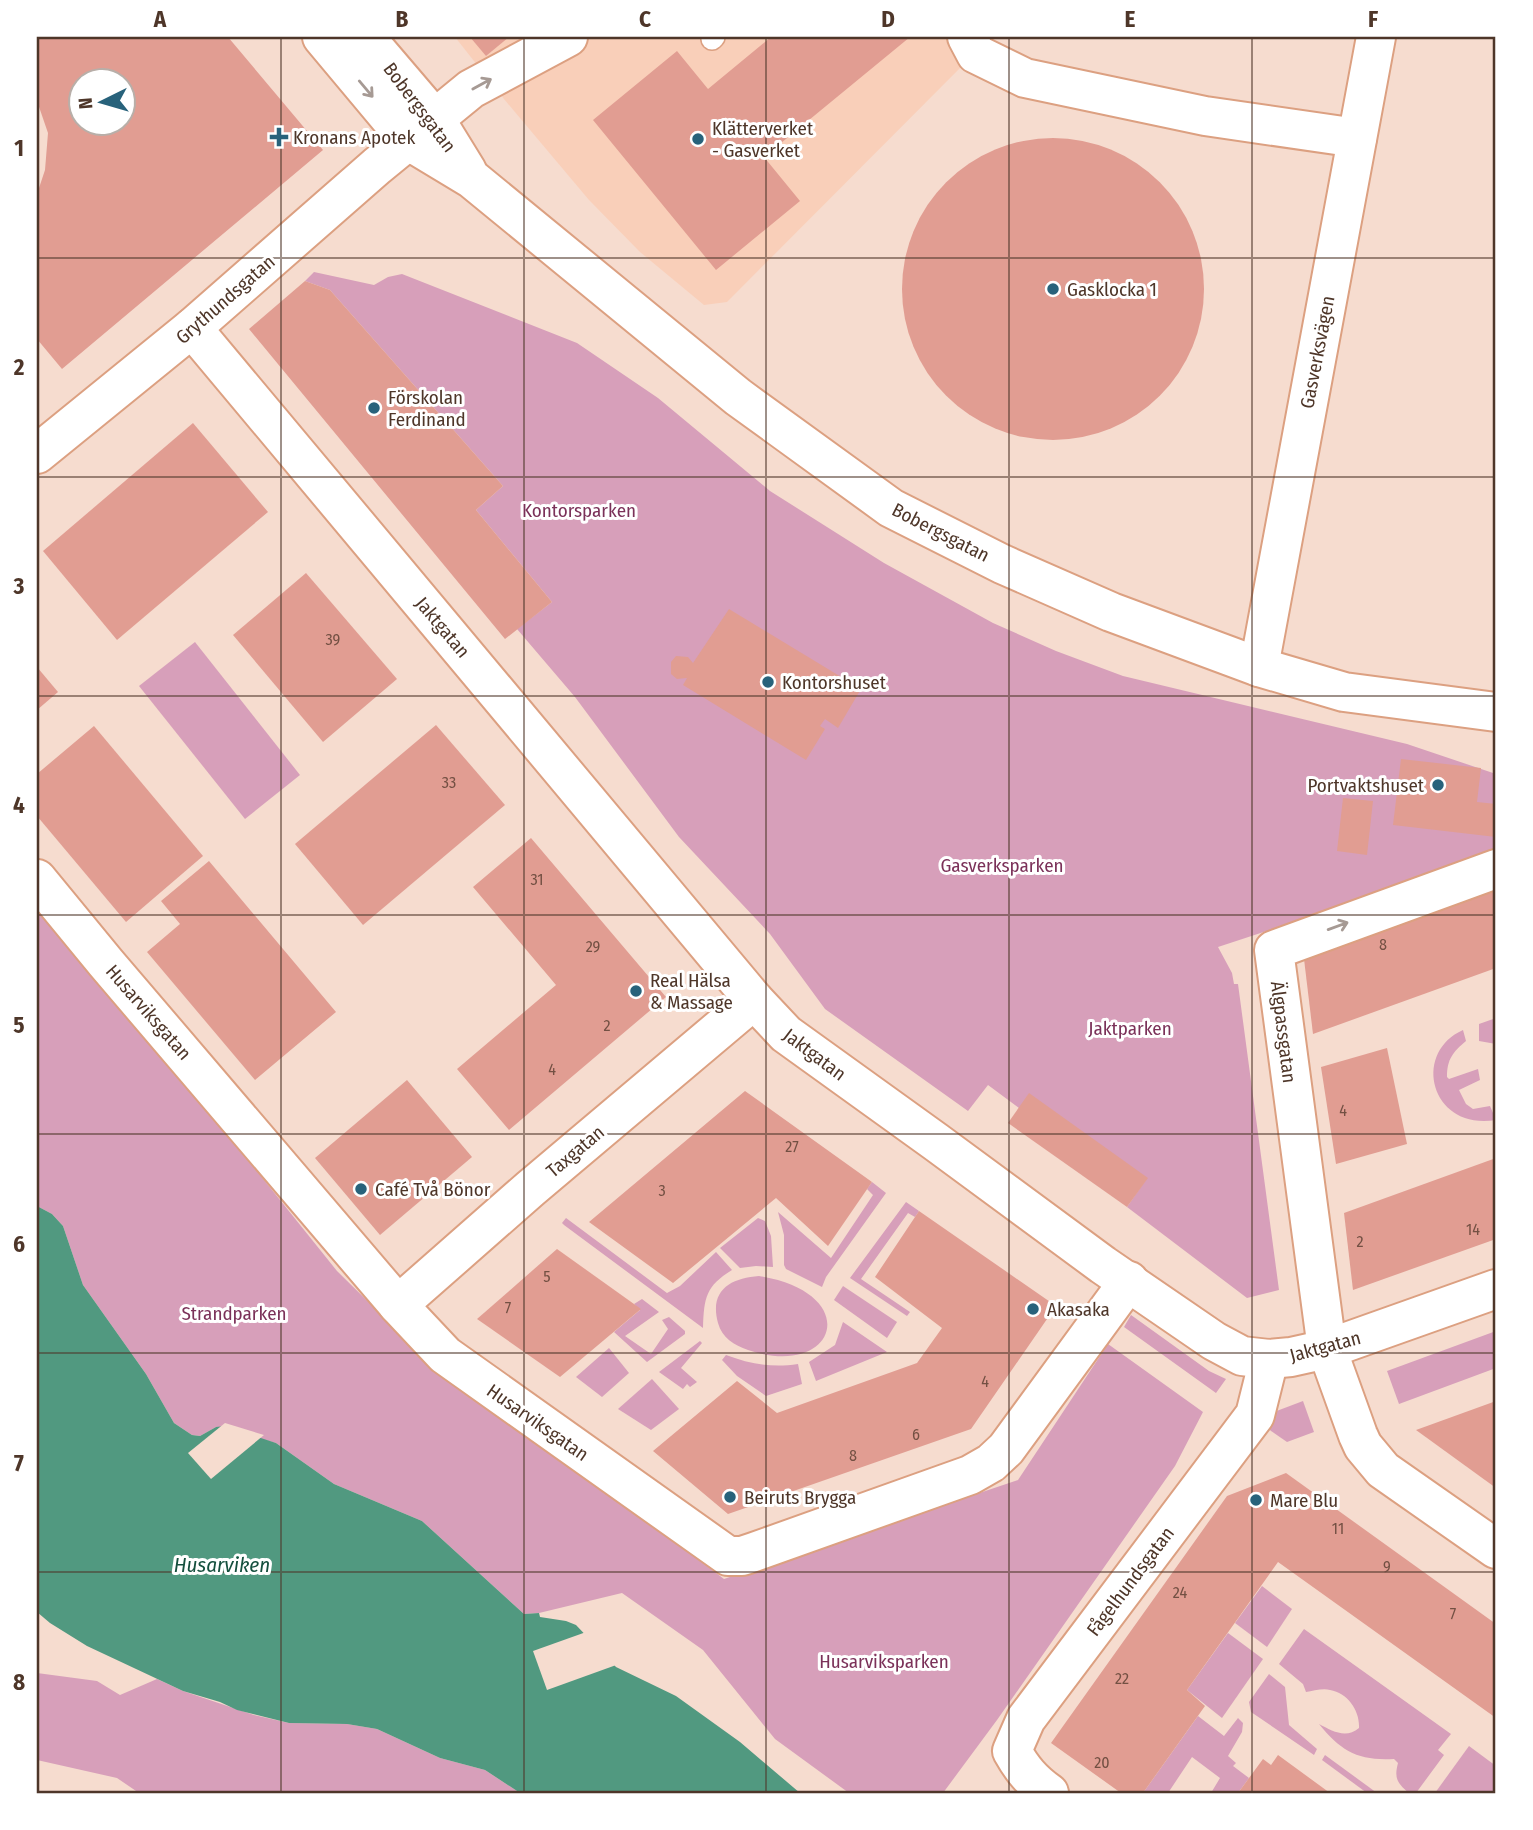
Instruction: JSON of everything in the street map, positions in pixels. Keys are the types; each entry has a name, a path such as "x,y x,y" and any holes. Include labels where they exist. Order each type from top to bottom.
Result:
{"street":[{"name":"Bobergsgatan","path":"322,37 472,179 738,397 891,508 1002,564 1111,612 1259,667 1344,692 1496,712"},
{"name":"Bobergsgatan","path":"365,37 422,130"},
{"name":"Grythundsgatan","path":"37,454 192,328 377,166 471,89 568,37"},
{"path":"967,37 976,54 1025,78 1205,116 1357,138"},
{"name":"Gasverksvägen","path":"1259,667 1376,37"},
{"name":"Jaktgatan","path":"192,328 754,1000 786,1034 1103,1265 1214,1341 1242,1356 1269,1359 1328,1349 1496,1289"},
{"name":"Älgpassgatan","path":"1496,869 1274,950 1328,1349 1357,1435 1383,1470 1496,1549"},
{"name":"Husarviksgatan","path":"37,878 106,963 398,1305 445,1355 728,1556 742,1556 970,1475 991,1463 1006,1449 1129,1281"},
{"name":"Taxgatan","path":"398,1305 530,1189 754,1000"},
{"name":"Fågelhundsgatan","path":"1049,1793 1033,1782 1012,1751 1019,1732 1034,1708 1255,1415 1269,1359"}],"shaded area":[{"path":"455,37 974,37 980,48 727,302 704,305 640,252 589,200"}],"green space":[{"name":"Gasverksparken","path":"314,272 374,285 388,277 402,274 577,343 658,398 770,491 884,563 993,623 1056,651 1123,676 1407,744 1496,774 1496,855 1218,947 1232,973 1234,984 1238,984 1279,1290 1247,1298 1127,1207 1147,1178 1019,1108 988,1085 968,1111 825,1009 770,934 679,837 575,697 517,629 552,602 476,510 503,486 330,290 305,281"},
{"path":"195,642 300,775 245,819 139,686"},
{"path":"37,897 337,1271 398,1331 724,1579 1018,1480 1108,1344 1203,1412 1175,1466 943,1793 849,1793 775,1739 703,1650 622,1593 539,1613 524,1614 422,1521 334,1484 276,1443 216,1427 200,1436 192,1435 174,1423 146,1374 83,1285 63,1226 52,1214 37,1206"},
{"path":"1496,1018 1496,1044 1479,1041 1479,1024"},
{"path":"1463,1030 1466,1041 1452,1056 1447,1077 1449,1079 1478,1069 1480,1080 1459,1090 1466,1104 1473,1109 1490,1106 1496,1120 1474,1120 1456,1114 1443,1102 1436,1088 1433,1071 1437,1055 1447,1041"},
{"path":"872,1182 886,1193 826,1277 822,1287 786,1269 784,1235 778,1212 831,1258 873,1195 867,1189"},
{"path":"906,1202 919,1211 915,1217 908,1213 861,1279 910,1312 907,1316 850,1278"},
{"path":"566,1218 667,1293 680,1286 716,1252 732,1270 717,1281 708,1293 703,1328 564,1225 562,1223"},
{"path":"758,1218 765,1221 771,1236 773,1267 740,1268 720,1248"},
{"path":"759,1276 793,1285 815,1299 826,1315 827,1331 819,1344 802,1353 778,1356 748,1350 726,1337 718,1323 716,1312 720,1294 731,1283"},
{"path":"843,1286 897,1322 887,1338 834,1300"},
{"path":"642,1299 659,1312 625,1336 651,1354 668,1329 662,1320 669,1317 685,1331 685,1334 647,1362 614,1332 640,1310 634,1304"},
{"path":"1131,1315 1209,1371 1226,1379 1216,1393 1124,1327"},
{"path":"843,1322 887,1352 816,1381 809,1362 835,1345"},
{"path":"1496,1331 1496,1368 1399,1404 1387,1371"},
{"path":"700,1341 702,1343 681,1368 697,1382 690,1387 687,1384 683,1389 659,1372"},
{"path":"609,1348 629,1373 602,1397 576,1377"},
{"path":"726,1355 761,1364 798,1364 802,1384 766,1396 737,1376 722,1360"},
{"path":"652,1379 679,1409 651,1430 618,1409"},
{"path":"1303,1401 1314,1432 1287,1442 1261,1424 1269,1414"},
{"path":"1262,1586 1292,1609 1267,1647 1235,1623"},
{"path":"1304,1629 1451,1734 1438,1750 1444,1755 1416,1793 1409,1793 1399,1783 1396,1773 1398,1763 1394,1759 1370,1758 1351,1752 1335,1741 1319,1724 1344,1733 1359,1728 1355,1709 1342,1695 1327,1689 1306,1692 1303,1684 1279,1664"},
{"path":"1228,1633 1263,1659 1222,1718 1187,1690"},
{"path":"37,1673 97,1681 120,1695 157,1679 183,1691 254,1715 289,1723 347,1724 377,1729 440,1758 485,1770 520,1793 139,1793 117,1778 37,1760"},
{"path":"1269,1674 1285,1687 1289,1725 1317,1749 1314,1755 1251,1712 1249,1702"},
{"path":"1198,1716 1224,1736 1238,1718 1243,1723 1242,1732 1228,1756 1236,1763 1233,1766 1249,1778 1238,1793 1211,1793 1220,1778 1192,1757 1168,1793 1143,1793"},
{"path":"1469,1746 1496,1766 1496,1793 1435,1793"},
{"path":"1325,1755 1377,1793 1367,1793 1322,1760"}],"water":[{"name":"Husarviken","path":"37,1206 52,1214 63,1226 83,1285 146,1374 174,1423 192,1435 200,1436 216,1427 225,1426 276,1443 334,1484 422,1521 524,1614 539,1613 540,1617 576,1625 616,1667 676,1696 740,1742 800,1793 520,1793 485,1770 440,1758 377,1729 347,1724 289,1723 237,1710 183,1691 87,1646 50,1623 37,1612"}],"pier":[{"path":"225,1423 264,1435 211,1479 188,1453"},
{"path":"589,1631 619,1664 547,1690 533,1651"}],"building":[{"path":"37,37 228,37 323,150 62,369 37,339 37,194 45,170 48,133 37,101"},
{"path":"470,37 509,37 486,56"},
{"name":"Klätterverket - Gasverket","path":"771,37 910,37 764,157 800,201 716,270 593,120 677,51 708,89"},
{"name":"Gasklocka 1","path":"1053,138 1082,141 1111,149 1137,163 1160,182 1179,205 1193,231 1201,260 1204,289 1201,318 1193,347 1179,373 1160,396 1137,415 1111,429 1082,437 1053,440 1024,437 995,429 969,415 946,396 927,373 913,347 905,318 902,289 905,260 913,231 927,205 946,182 969,163 995,149 1024,141"},
{"name":"Förskolan Ferdinand","path":"305,281 330,290 503,486 476,510 552,602 505,639 249,329"},
{"path":"193,423 268,512 117,640 43,551"},
{"path":"306,573 397,679 323,742 233,635"},
{"name":"Kontorshuset","path":"729,609 861,689 838,728 825,719 820,726 825,729 806,760 683,685 687,678 677,679 671,674 671,662 676,656 688,657 693,663"},
{"path":"37,667 58,692 37,710"},
{"path":"436,725 505,805 363,925 295,844"},
{"path":"94,726 203,856 126,922 37,816 37,774"},
{"name":"Portvaktshuset","path":"1401,759 1481,768 1477,802 1496,804 1496,837 1393,825"},
{"path":"1343,798 1373,801 1367,855 1337,851"},
{"path":"531,838 666,997 509,1130 457,1069 556,985 473,887"},
{"path":"209,861 336,1012 255,1080 147,952 180,924 161,901"},
{"path":"1496,889 1496,968 1313,1034 1304,959"},
{"path":"1387,1048 1407,1144 1336,1164 1321,1067"},
{"path":"407,1080 472,1157 380,1235 315,1158"},
{"path":"745,1091 872,1182 828,1246 776,1198 673,1283 589,1222"},
{"path":"1029,1093 1148,1178 1127,1207 1008,1123"},
{"path":"1496,1158 1496,1239 1353,1290 1344,1213"},
{"path":"919,1211 1056,1306 971,1429 728,1514 653,1451 737,1381 777,1413 917,1363 942,1328 875,1277"},
{"path":"557,1249 641,1309 560,1377 477,1319"},
{"path":"1496,1401 1496,1488 1416,1430"},
{"path":"1286,1473 1496,1624 1496,1718 1278,1562 1187,1690 1205,1706 1143,1793 1121,1793 1051,1743 1227,1496"},
{"path":"1278,1755 1330,1793 1238,1793 1263,1759 1271,1765"}],"place":[{"name":"Kronans Apotek","path":"279,137"},
{"name":"Klätterverket - Gasverket","path":"698,139"},
{"name":"Gasklocka 1","path":"1053,289"},
{"name":"Förskolan Ferdinand","path":"374,408"},
{"name":"Kontorshuset","path":"768,682"},
{"name":"Portvaktshuset","path":"1438,785"},
{"name":"Real Hälsa & Massage","path":"636,991"},
{"name":"Café Två Bönor","path":"361,1189"},
{"name":"Akasaka","path":"1033,1309"},
{"name":"Beiruts Brygga","path":"730,1497"},
{"name":"Mare Blu","path":"1256,1500"}],"park label":[{"name":"Kontorsparken","path":"579,510"},
{"name":"Jaktparken","path":"1130,1028"},
{"name":"Strandparken","path":"234,1313"},
{"name":"Husarviksparken","path":"884,1661"}]}
